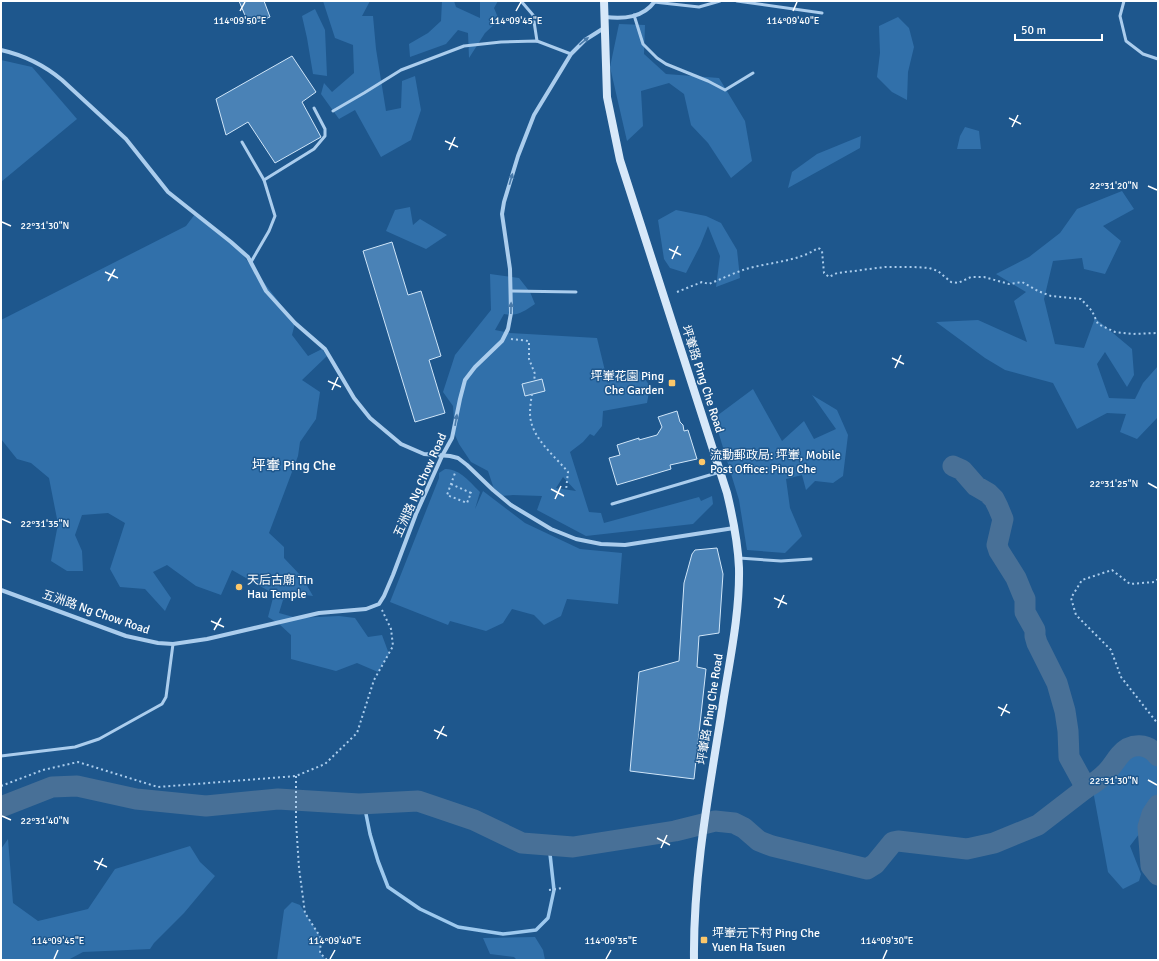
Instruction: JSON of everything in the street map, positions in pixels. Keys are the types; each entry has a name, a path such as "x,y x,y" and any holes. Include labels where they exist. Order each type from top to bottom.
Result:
{"street":[{"name":"坪輋路 Ping Che Road","path":"604,1 607,97 620,160 721,472 734,528 738,558 738,595 733,635 700,853 696,900 694,960"},
{"path":"604,17 616,18 634,15 647,11 655,2"},
{"name":"五洲路 Ng Chow Road","path":"1,590 126,636 158,643 173,644 207,639 319,613 366,609 379,604 387,589 416,514 453,435 460,399 466,380 475,367 504,338 510,320 510,269 502,214 504,202 518,156 530,124 571,54 585,40 604,28"},
{"path":"1,50 18,54 51,71 62,80 126,139 168,192 240,249 251,262 266,291 295,323 325,349 354,398 370,418 400,444 424,454 450,456 462,460 501,497 539,523 564,535 588,542 625,545 734,528"}],"lane":[{"path":"521,1 534,15 537,41"},
{"path":"655,2 699,7 720,1"},
{"path":"737,1 822,13"},
{"path":"1124,1 1120,16 1126,41 1143,54 1158,59"},
{"path":"634,15 643,44 657,58 666,64 708,81 725,90 752,74"},
{"path":"333,111 402,70 464,46 501,42 537,41 571,54"},
{"path":"264,180 314,149 325,136 325,129 314,108"},
{"path":"242,142 264,180 275,216 269,231 251,262"},
{"path":"511,291 576,292"},
{"path":"612,504 721,472"},
{"path":"738,558 781,561 811,559"},
{"path":"1,756 40,752 81,745 99,739 162,704 166,698 173,644"}],"path":[{"path":"677,292 702,282 708,284 746,269 794,258 812,252 818,248 822,251 824,272 829,277 837,273 914,266 938,271 950,282 958,282 971,277 984,277 1010,284 1022,282 1051,296 1081,299 1092,311 1098,324 1115,332 1132,334 1158,333"},
{"path":"511,339 529,342 529,359 535,374 534,381"},
{"path":"532,394 530,418 537,435 543,444 568,472 566,490"},
{"path":"451,484 471,493 467,503 446,495 455,473"},
{"path":"1158,579 1154,582 1130,584 1112,570 1082,580 1071,598 1076,615 1111,650 1121,677 1158,724"},
{"path":"1,786 43,770 78,762 158,787 296,776 324,764 357,733 374,680 393,646 391,629 379,604"},
{"path":"296,776 296,822 299,868 305,913 321,938 320,953 327,960"},
{"path":"549,890 562,888"}],"shaded area":[{"path":"323,1 370,1 362,16 373,16 376,49 386,111 401,108 402,81 415,76 421,110 411,140 381,157 355,110 339,119 321,94 324,83 332,92 354,73 353,45 335,38"},
{"path":"442,1 454,1 456,7 480,18 480,1 498,1 494,8 499,20 485,33 469,58 468,33 458,30 446,44 410,57 409,44 428,33 441,21"},
{"path":"315,9 325,30 327,76 313,74 302,16"},
{"path":"898,17 909,28 914,47 908,72 907,100 892,92 877,77 880,53 879,26"},
{"path":"619,24 645,25 644,54 666,74 719,78 745,121 752,161 731,178 708,143 691,125 684,94 669,83 641,91 643,126 627,141 610,67"},
{"path":"1,60 32,67 77,119 1,182"},
{"path":"965,127 979,131 981,149 957,149 960,136"},
{"path":"861,136 860,148 788,188 792,172 817,154"},
{"path":"1122,191 1134,209 1103,226 1121,241 1105,274 1084,269 1082,258 1053,261 1044,299 1055,344 1084,348 1095,318 1132,349 1134,375 1127,387 1105,352 1097,364 1109,398 1135,399 1143,383 1158,366 1158,417 1137,439 1120,432 1126,414 1107,413 1077,429 1053,383 1005,370 985,358 936,322 978,320 1027,342 1014,301 1026,292 996,274 1029,257 1060,233 1077,209"},
{"path":"410,207 413,225 420,219 447,235 426,249 386,231 395,210"},
{"path":"676,210 706,216 721,223 737,250 740,278 716,287 720,256 708,226 700,246 686,273 670,268 664,259 658,220"},
{"path":"195,214 239,250 295,323 292,335 308,356 322,349 327,356 302,380 320,392 316,419 300,442 298,456 269,533 284,547 284,558 302,577 313,596 298,594 283,600 279,613 297,618 339,616 355,618 368,637 382,635 389,654 378,672 357,663 336,671 291,659 291,635 278,623 268,617 274,594 232,570 221,595 196,586 167,565 153,572 171,598 165,611 145,589 120,587 110,569 125,523 108,513 82,515 75,535 82,551 83,571 67,571 51,561 58,524 49,478 31,463 17,459 1,439 1,320 186,226"},
{"path":"490,274 519,278 530,292 535,304 516,314 504,314 495,330 510,333 597,338 607,379 639,371 650,386 647,403 603,411 602,426 594,436 590,434 583,442 570,452 589,512 601,513 604,523 699,497 701,501 712,496 713,504 693,524 586,536 537,510 542,496 501,496 494,489 488,471 471,462 459,444 455,435 453,406 443,392 455,355 491,310","holes":["563,477 576,491 556,488"]},
{"path":"753,389 782,441 804,421 814,439 836,429 812,395 837,410 848,435 843,476 833,483 815,481 806,490 802,475 786,479 790,508 802,536 785,553 747,550 739,500 714,418"},
{"path":"445,469 450,469 460,473 480,492 475,509 483,491 525,523 580,549 622,553 618,604 567,599 561,616 544,625 534,615 512,609 503,623 486,631 450,621 448,625 390,602 439,478 439,473"},
{"path":"1139,746 1150,749 1158,756 1158,805 1149,821 1130,846 1141,874 1139,881 1123,889 1108,872 1092,785 1106,773 1123,753"},
{"path":"8,839 13,903 38,921 88,909 115,869 190,846 200,862 215,876 184,913 154,943 150,949 83,952 68,960 1,960 1,849"},
{"path":"292,902 300,905 321,938 320,953 326,960 277,960 284,910"},
{"path":"535,937 543,950 545,960 517,960 514,957 490,954 483,938"}],"building":[{"path":"239,1 264,1 270,17 249,25"},
{"path":"292,56 316,92 302,102 321,137 275,163 248,122 226,135 216,99"},
{"path":"392,242 408,295 421,291 441,356 429,360 445,413 415,422 363,251"},
{"path":"542,379 545,391 525,396 522,384"},
{"path":"677,411 684,431 688,430 697,459 670,465 671,469 617,485 609,458 620,455 617,445 639,438 639,440 657,435 662,427 658,417"},
{"path":"717,548 723,574 719,633 699,636 697,667 706,669 694,779 630,771 639,672 679,661 684,583 692,554 695,550"}],"waterway":[{"path":"953,466 962,470 976,486 988,493 994,499 1003,519 997,545 999,551 1016,578 1025,599 1025,612 1035,630 1037,643 1057,683 1065,711 1068,731 1069,757 1086,788 1104,775 1120,755 1129,748 1134,746 1144,747 1154,752 1158,756"},
{"path":"1,807 52,787 77,786 136,799 206,806 278,799 359,804 418,801 474,820 522,843 573,847 675,831 715,821 734,823 744,828 759,841 772,846 867,869 875,864 893,842 898,841 967,849 994,843 1038,825 1086,788"},
{"path":"364,804 370,834 388,887 420,909 458,927 503,934 536,930 548,918 554,890 549,845"},
{"path":"1158,805 1152,814 1148,827 1151,866 1158,875"}],"place":[{"name":"坪輋花園 Ping Che Garden","path":"672,383"},
{"name":"流動郵政局: 坪輋, Mobile Post Office: Ping Che","path":"702,462"},
{"name":"天后古廟 Tin Hau Temple","path":"239,587"},
{"name":"坪輋元下村 Ping Che Yuen Ha Tsuen","path":"704,940"}],"district":[{"name":"坪輋 Ping Che","path":"294,465"}]}
